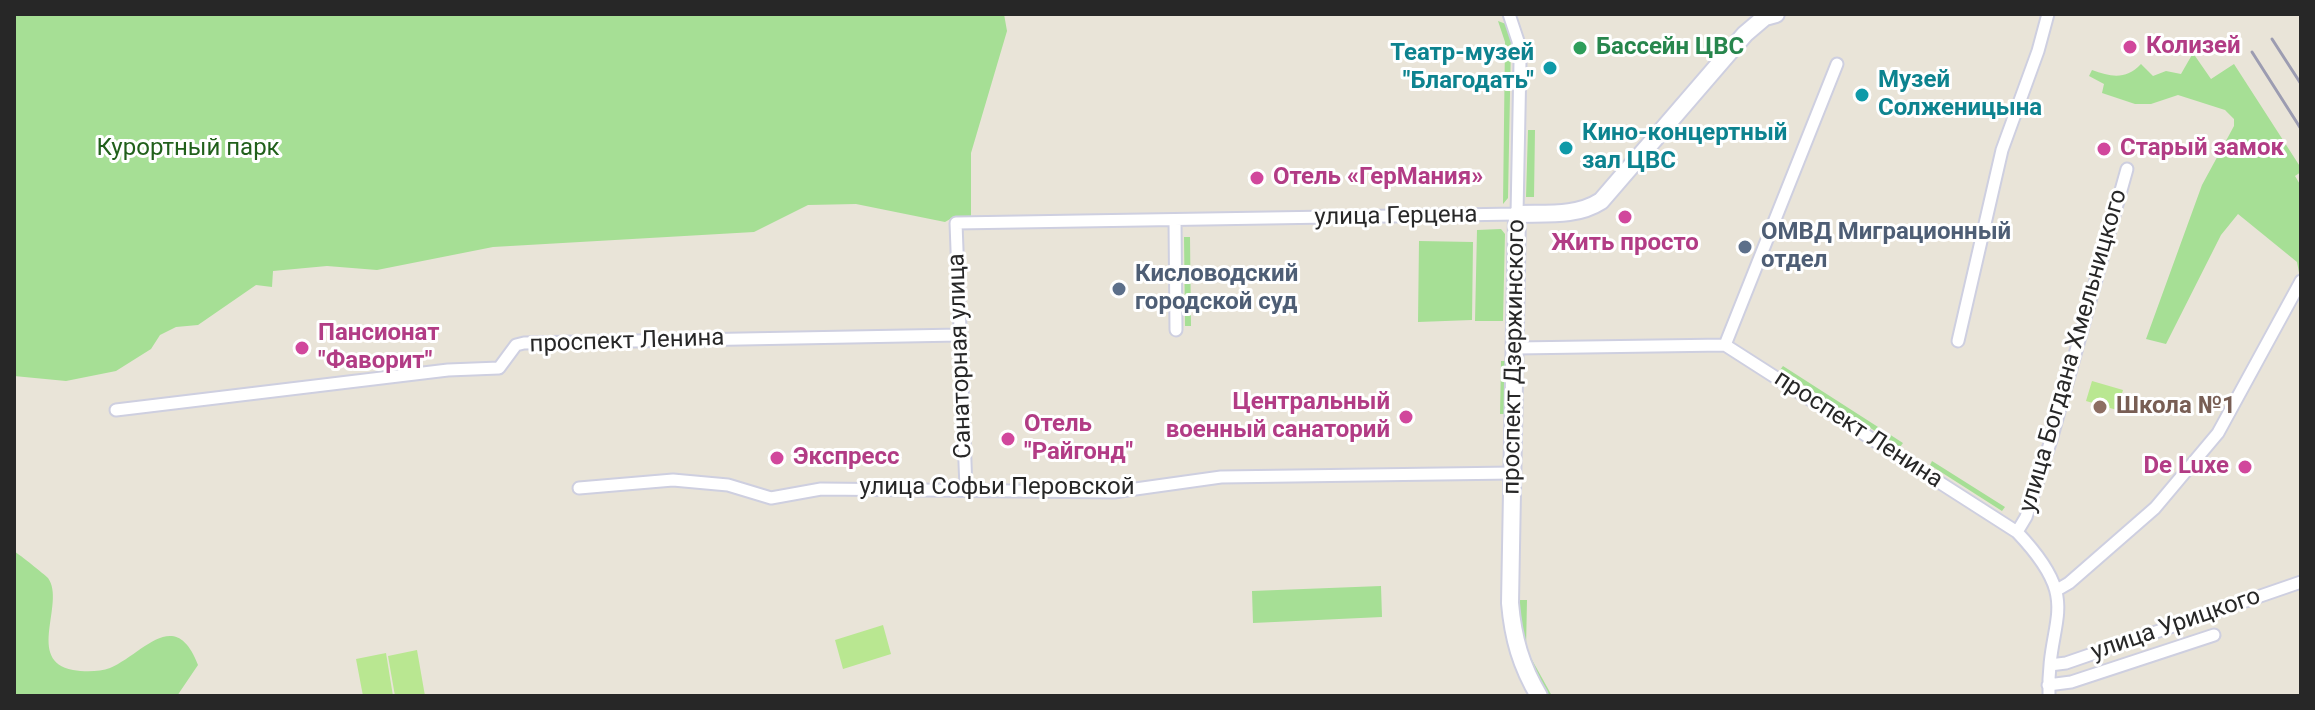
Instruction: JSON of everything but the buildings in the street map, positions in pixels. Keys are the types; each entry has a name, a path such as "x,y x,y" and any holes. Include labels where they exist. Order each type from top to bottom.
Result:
{"main road":[{"name":"улица Герцена","path":"1517,214 1573,212 1589,209 1601,201 1753,25 1776,14"},
{"name":"проспект Дзержинского","path":"1517,214 1510,585 1512,623 1523,666 1539,696"}],"street":[{"name":"проспект Дзержинского","path":"1509,14 1518,41 1520,62 1517,214"},
{"path":"1958,341 2002,150 2048,14"},
{"path":"1516,348 1725,345 1837,64"},
{"name":"улица Богдана Хмельницкого","path":"2017,532 2028,514 2051,440 2127,169"},
{"name":"улица Герцена","path":"956,223 1517,214"},
{"path":"1175,221 1176,330"},
{"name":"Санаторная улица","path":"956,223 966,489"},
{"path":"2048,690 2059,611 2057,590 2155,508 2218,433 2301,281"},
{"name":"проспект Ленина","path":"116,410 448,370 499,368 516,345 524,343 960,335"},
{"name":"проспект Ленина","path":"1725,345 2017,532 2045,563 2057,590"},
{"name":"улица Софьи Перовской","path":"579,488 673,480 728,485 771,498 821,489 1114,492 1221,477 1513,473"},
{"name":"улица Урицкого","path":"2050,665 2066,663 2301,582"},
{"name":"улица Урицкого","path":"2048,690 2214,635"}],"green space":[{"name":"Курортный парк","path":"14,14 1004,14 1007,31 971,153 971,218 952,218 945,222 856,204 808,205 754,232 493,247 377,270 327,266 273,271 272,287 256,285 198,325 176,327 160,335 151,349 116,371 66,381 14,376"},
{"path":"1498,21 1506,24 1511,42 1508,198 1503,204 1505,42"},
{"path":"2193,53 2211,79 2234,64 2301,168 2295,176 2301,186 2301,283 2297,262 2238,214 2221,235 2166,344 2146,339 2202,185 2234,126 2234,119 2225,110 2178,95 2151,104 2135,104 2102,93 2104,84 2089,76 2092,70 2124,75 2141,64 2153,76 2166,71 2181,74"},
{"path":"1528,130 1535,130 1534,197 1526,197"},
{"path":"1501,229 1505,234 1503,321 1475,321 1477,230"},
{"path":"1184,237 1190,237 1191,326 1185,326"},
{"path":"1419,241 1473,242 1472,320 1418,322"},
{"path":"1501,361 1507,361 1506,414 1500,414"},
{"path":"1783,366 1903,443 1900,447 1780,370"},
{"path":"2092,381 2123,390 2117,410 2086,401"},
{"path":"1932,461 2005,507 2002,511 1930,465"},
{"path":"14,551 48,578 53,602 49,644 51,655 59,664 77,671 106,669 157,639 168,636 179,638 189,647 198,665 177,696 14,696"},
{"path":"1381,586 1382,617 1253,623 1252,591"},
{"path":"1518,600 1527,600 1526,649 1552,696 1548,696 1525,650"},
{"path":"883,625 891,654 843,669 835,640"},
{"path":"417,650 425,696 395,696 388,656"},
{"path":"386,653 393,696 363,696 356,659"}],"railway":[{"path":"2272,39 2301,84"},
{"path":"2252,52 2301,129"}],"place":[{"name":"Колизей","path":"2130,47"},
{"name":"Бассейн ЦВС","path":"1580,48"},
{"name":"Театр-музей \"Благодать\"","path":"1550,68"},
{"name":"Музей Солженицына","path":"1862,95"},
{"name":"Кино-концертный зал ЦВС","path":"1566,148"},
{"name":"Старый замок","path":"2104,149"},
{"name":"Отель «ГерМания»","path":"1257,178"},
{"name":"Жить просто","path":"1625,217"},
{"name":"ОМВД Миграционный отдел","path":"1745,247"},
{"name":"Кисловодский городской суд","path":"1119,289"},
{"name":"Пансионат \"Фаворит\"","path":"302,348"},
{"name":"Школа №1","path":"2100,407"},
{"name":"Центральный военный санаторий","path":"1406,417"},
{"name":"Отель \"Райгонд\"","path":"1008,439"},
{"name":"Экспресс","path":"777,458"},
{"name":"De Luxe","path":"2245,467"}]}
